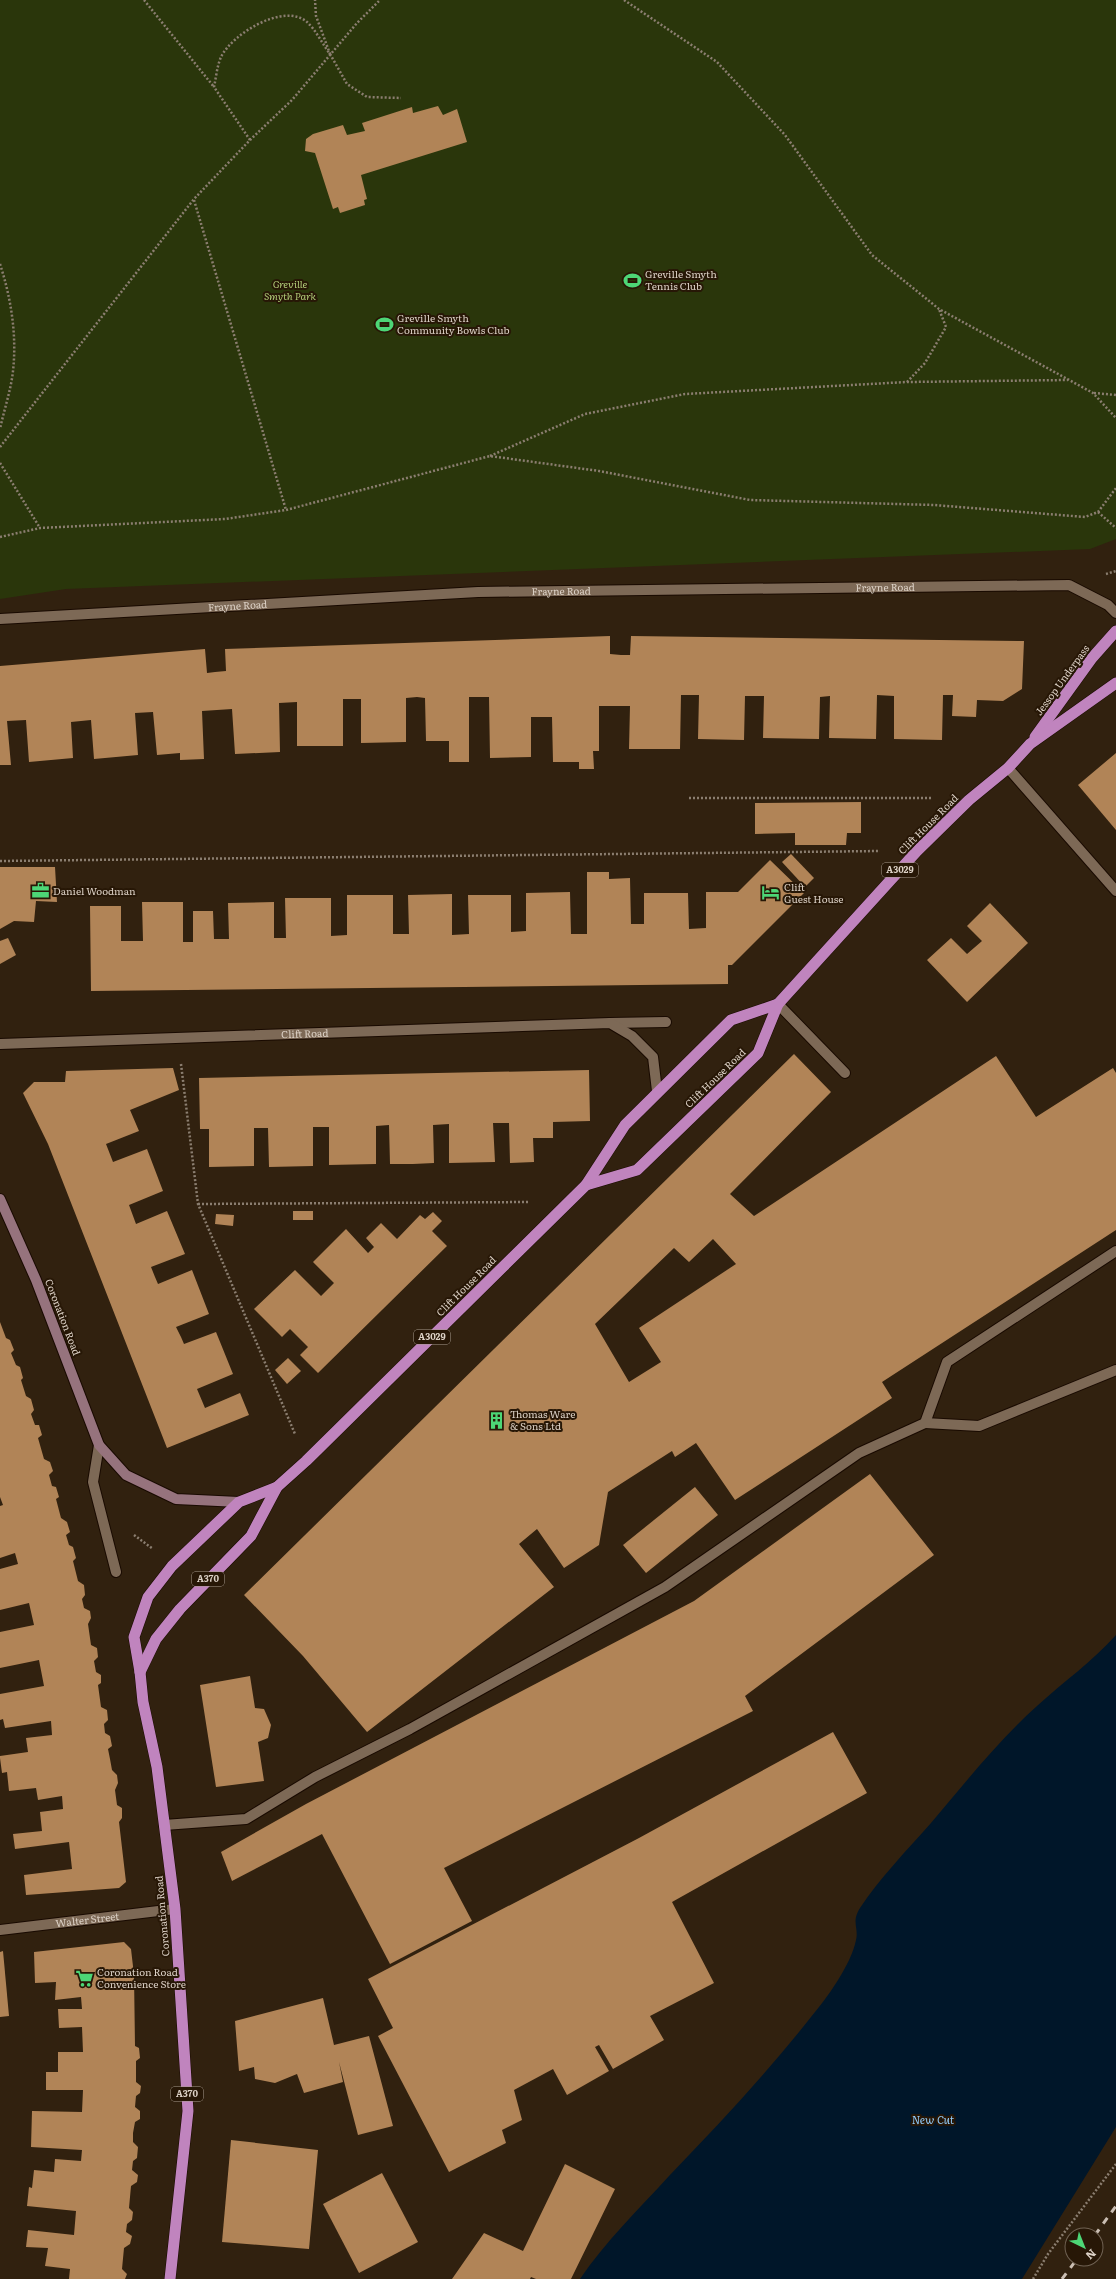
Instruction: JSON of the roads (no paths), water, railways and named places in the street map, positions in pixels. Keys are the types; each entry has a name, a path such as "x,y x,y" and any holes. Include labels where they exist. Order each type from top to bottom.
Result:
{"highway":[{"name":"Jessop Underpass","path":"1030,744 1092,658 1116,631"},
{"name":"Clift House Road","path":"586,1185 637,1170 758,1054 778,1004 917,851 969,800 1008,768 1030,744 1116,683"},
{"name":"Clift House Road","path":"277,1487 306,1461 586,1185 625,1125 657,1091 731,1020 778,1004"},
{"name":"Coronation Road","path":"170,2279 188,2111 175,1909 157,1767 143,1702 134,1637 148,1597 172,1566 239,1502 277,1487"},
{"name":"A370","path":"140,1672 156,1640 180,1608 251,1536 277,1487"}],"main road":[{"name":"Coronation Road","path":"0,1199 36,1280 99,1445 126,1475 176,1499 239,1502"}],"street":[{"name":"Frayne Road","path":"0,619 478,592 1069,585 1108,605 1116,613"},
{"path":"1008,768 1116,891"},
{"path":"778,1004 845,1073"},
{"name":"Clift Road","path":"0,1044 666,1022"},
{"path":"610,1023 632,1036 654,1057 657,1091"},
{"path":"925,1424 947,1362 1116,1250"},
{"path":"164,1826 246,1818 315,1777 410,1729 665,1587 859,1453 925,1424 979,1426 1116,1370"},
{"path":"99,1445 93,1482 116,1572"},
{"name":"Walter Street","path":"0,1930 175,1909"}],"water":[{"name":"New Cut","path":"1116,1635 1116,2127 1022,2279 580,2279 611,2239 634,2213 760,2078 824,2000 838,1981 853,1950 857,1936 857,1913 885,1875 1009,1733 1037,1706 1107,1645"}],"railway":[{"path":"1101,2227 1116,2206"},
{"path":"1062,2279 1071,2267"}],"place":[{"name":"Greville Smyth Tennis Club","path":"632,280"},
{"name":"Greville Smyth Community Bowls Club","path":"384,324"},
{"name":"Daniel Woodman","path":"40,891"},
{"name":"Clift Guest House","path":"771,893"},
{"name":"Thomas Ware & Sons Ltd","path":"497,1420"},
{"name":"Coronation Road Convenience Store","path":"84,1978"}],"park label":[{"name":"Greville Smyth Park","path":"290,290"}]}
